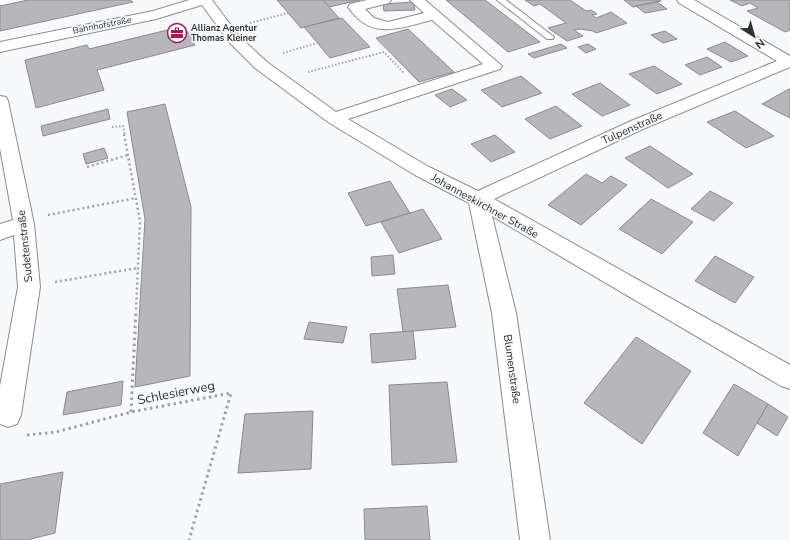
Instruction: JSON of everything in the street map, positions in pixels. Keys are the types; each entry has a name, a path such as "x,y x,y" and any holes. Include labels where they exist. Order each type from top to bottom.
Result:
{"street":[{"name":"Bahnhofstraße","path":"0,48 156,14 204,0"},
{"name":"Johanneskirchner Straße","path":"204,0 234,39 261,65 334,118 422,171 478,199 790,378"},
{"path":"384,0 355,7 369,21 388,26 434,15"},
{"path":"334,118 494,66 417,0"},
{"path":"684,0 790,62"},
{"name":"Tulpenstraße","path":"478,199 637,125 790,62"},
{"name":"Sudetenstraße","path":"0,101 24,224 29,287 8,415"},
{"name":"Blumenstraße","path":"478,199 504,313 535,540"},
{"path":"0,232 24,224"}],"lane":[{"path":"501,0 550,37"}],"path":[{"path":"246,24 288,13"},
{"path":"281,53 317,43"},
{"path":"303,73 384,52 421,90"},
{"path":"112,127 123,126 140,221 131,412"},
{"path":"87,167 128,155"},
{"path":"47,215 136,198"},
{"path":"29,287 138,268"},
{"name":"Schlesierweg","path":"22,436 56,432 131,412 231,393 189,540"}],"building":[{"path":"28,0 129,0 133,2 0,31 0,6"},
{"path":"277,0 323,0 339,18 301,28"},
{"path":"323,0 360,0 329,7"},
{"path":"446,0 485,0 540,42 508,52"},
{"path":"525,0 570,0 586,11 591,10 597,14 592,15 596,18 611,12 627,23 596,33 593,31 580,29 574,30 583,36 567,41 548,28 566,23 540,4 534,6"},
{"path":"624,0 659,0 661,1 633,7"},
{"path":"730,0 790,0 790,30 785,32 747,11 758,8 750,3 742,6"},
{"path":"413,2 415,10 384,11 383,4"},
{"path":"657,2 667,9 645,13 636,6"},
{"path":"342,18 370,47 330,58 304,27"},
{"path":"184,26 195,45 97,70 104,90 36,108 25,60 87,45 89,49"},
{"path":"408,29 454,72 419,82 376,38"},
{"path":"665,31 677,39 663,43 651,35"},
{"path":"725,42 748,56 731,62 707,49"},
{"path":"561,44 567,48 534,58 528,54"},
{"path":"588,44 596,49 586,53 578,47"},
{"path":"707,57 722,67 700,75 685,65"},
{"path":"654,66 682,84 657,94 629,74"},
{"path":"521,76 542,93 502,107 481,90"},
{"path":"600,83 630,105 602,116 572,94"},
{"path":"452,89 467,100 450,107 435,95"},
{"path":"789,89 790,118 762,104"},
{"path":"165,104 191,207 190,376 135,387 145,219 127,112"},
{"path":"556,106 582,126 550,139 525,119"},
{"path":"108,109 110,119 43,136 41,126"},
{"path":"735,111 774,136 746,148 707,122"},
{"path":"495,135 515,152 491,162 471,144"},
{"path":"650,146 693,174 668,188 625,158"},
{"path":"104,148 108,158 86,164 83,154"},
{"path":"586,174 602,183 611,176 627,185 581,225 548,205"},
{"path":"390,181 410,213 366,226 348,193"},
{"path":"710,191 733,203 714,221 691,209"},
{"path":"651,199 693,222 662,254 619,229"},
{"path":"423,209 442,239 399,253 381,222"},
{"path":"393,255 395,274 372,276 371,257"},
{"path":"715,256 754,277 735,303 695,281"},
{"path":"448,285 456,327 403,332 397,289"},
{"path":"309,322 347,327 343,343 304,339"},
{"path":"413,331 416,359 372,363 370,334"},
{"path":"636,337 691,371 642,444 584,403"},
{"path":"123,381 121,405 63,415 67,392"},
{"path":"447,382 457,462 392,465 389,385"},
{"path":"734,384 768,404 738,456 703,433"},
{"path":"768,404 788,417 777,436 757,423"},
{"path":"313,411 311,469 238,473 245,414"},
{"path":"63,472 55,533 27,540 0,540 0,484"},
{"path":"427,506 430,540 365,540 364,509"}],"place":[{"name":"Allianz Agentur Thomas Kleiner","path":"177,33"}]}
